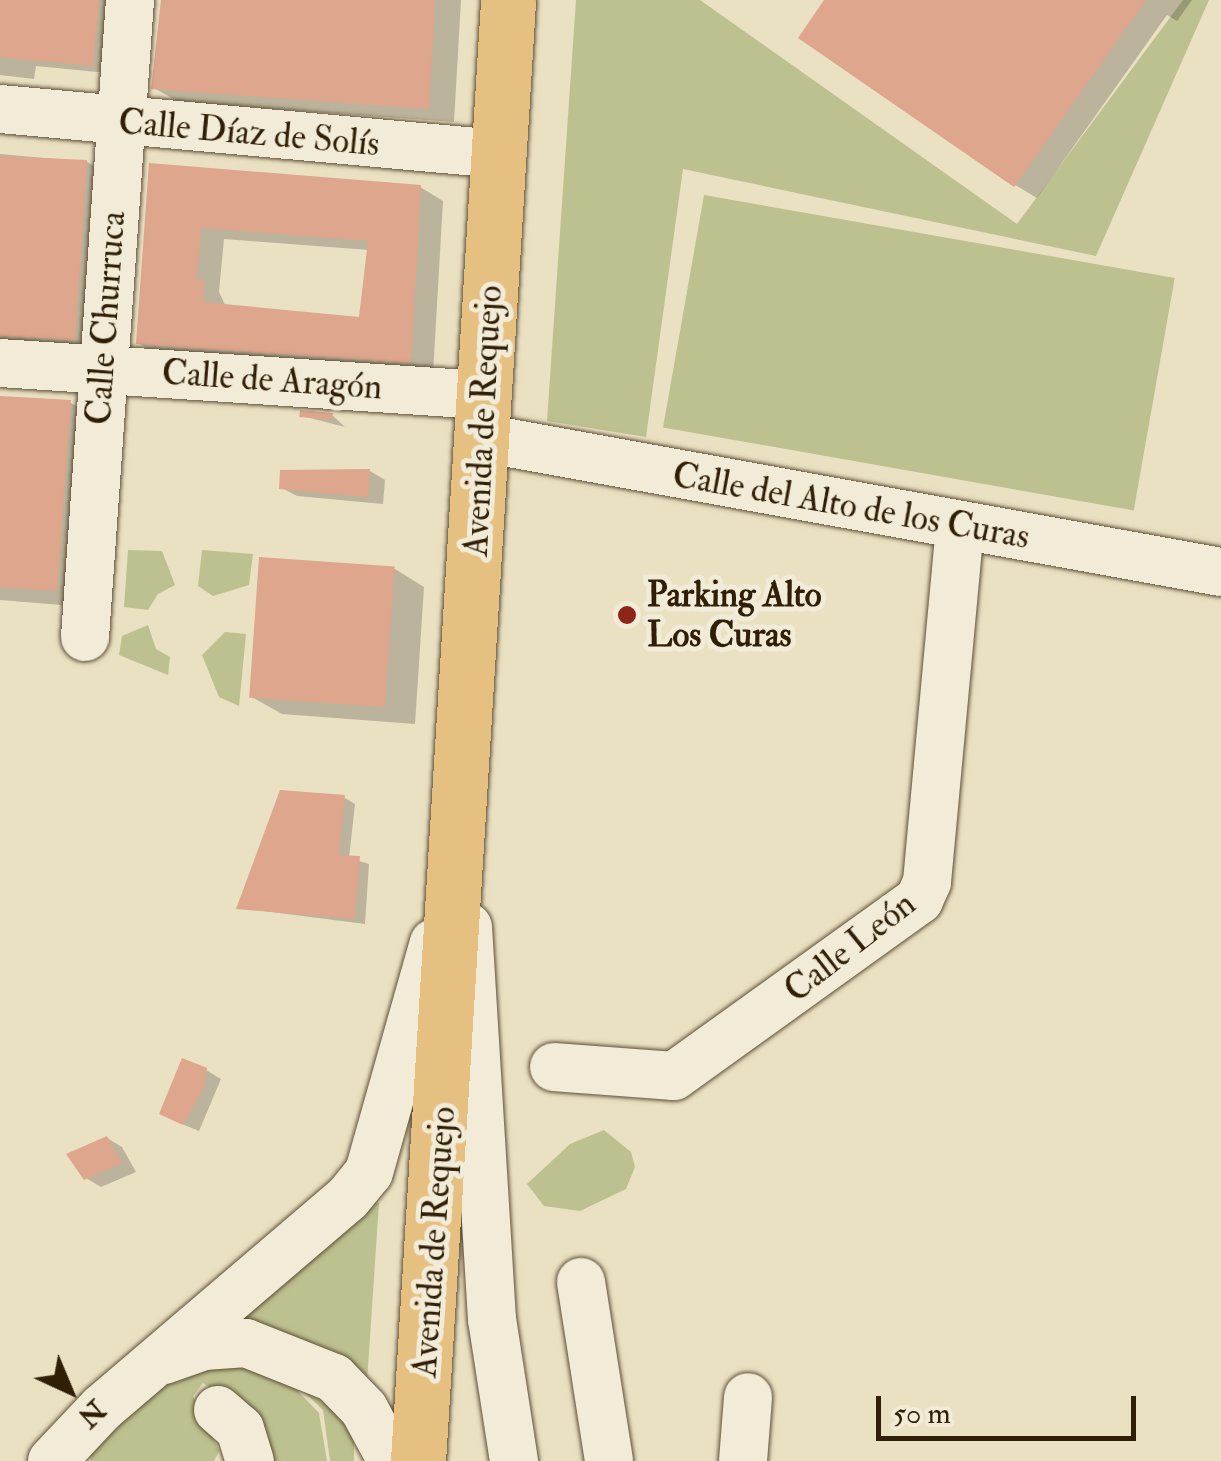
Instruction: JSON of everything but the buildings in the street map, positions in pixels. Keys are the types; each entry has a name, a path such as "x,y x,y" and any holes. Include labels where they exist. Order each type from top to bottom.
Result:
{"highway":[{"name":"Avenida de Requejo","path":"418,1461 460,842 508,0"}],"street":[{"name":"Calle Churruca","path":"85,637 130,0"},
{"name":"Calle Díaz de Solís","path":"0,109 120,123 498,154"},
{"name":"Calle de Aragón","path":"0,364 102,367 483,416"},
{"name":"Calle del Alto de los Curas","path":"483,416 960,527 1221,572"},
{"name":"Calle León","path":"554,1068 674,1076 918,900 927,882 960,527"},
{"name":"Avenida de Requejo","path":"52,1461 152,1364 348,1198 368,1172 460,842"},
{"path":"460,842 480,1058 492,1319 514,1461"},
{"path":"581,1282 609,1461"},
{"path":"152,1364 204,1346 246,1344 306,1366 334,1378 364,1409 392,1461"},
{"path":"743,1461 748,1398"},
{"path":"218,1410 240,1429 250,1461"}],"green space":[{"path":"576,0 700,0 1017,224 1183,0 1209,0 1096,256 683,169 646,437 547,421"},
{"path":"704,195 1175,278 1134,510 663,427"},
{"path":"128,550 162,551 175,585 158,594 148,610 124,607"},
{"path":"202,550 253,554 249,585 213,596 198,586"},
{"path":"148,625 156,649 170,657 168,675 119,655 122,636"},
{"path":"225,632 246,634 239,706 219,697 202,655"},
{"path":"604,1130 631,1152 635,1167 626,1189 580,1211 544,1206 527,1184 570,1144"},
{"path":"371,1202 379,1203 367,1382 234,1322"},
{"path":"211,1363 249,1366 291,1384 319,1413 327,1461 260,1461 232,1401 203,1383 193,1396 219,1451 214,1461 91,1461 88,1446 162,1383"},
{"path":"294,1382 343,1416 354,1439 354,1461 330,1461 323,1410"}],"place":[{"name":"Parking Alto Los Curas","path":"627,615"}]}
